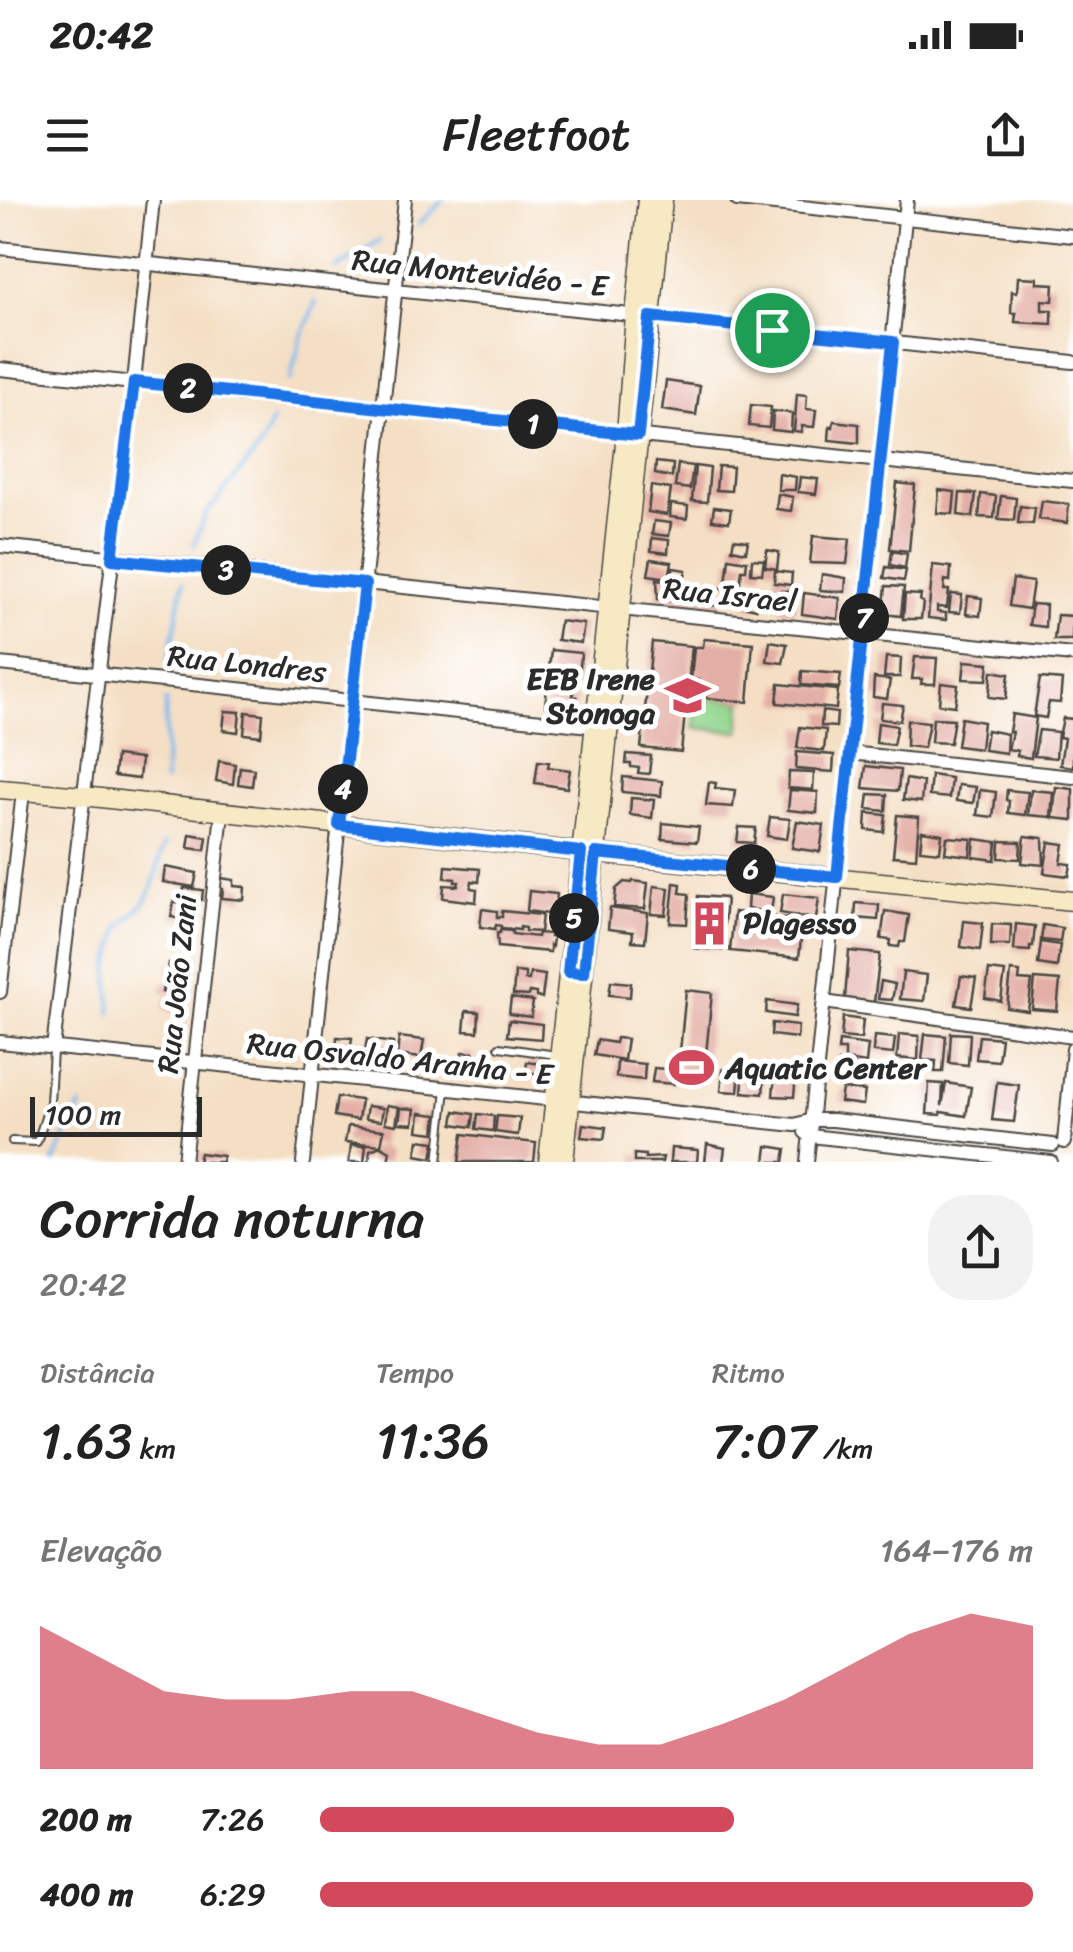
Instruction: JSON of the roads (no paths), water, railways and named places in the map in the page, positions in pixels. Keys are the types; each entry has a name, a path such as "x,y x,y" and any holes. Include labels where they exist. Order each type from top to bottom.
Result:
{"street":[{"path":"53,1048 153,200"},
{"path":"304,1162 405,200"},
{"path":"548,1162 562,1101 589,855 632,434 647,200"},
{"path":"642,316 663,200"},
{"path":"737,200 1073,236"},
{"path":"807,1162 908,200"},
{"name":"Rua Montevidéo - E","path":"0,248 1073,362"},
{"path":"0,368 1073,481"},
{"path":"0,546 112,559"},
{"name":"Rua Israel","path":"112,559 1073,655"},
{"name":"Rua Londres","path":"0,664 600,727"},
{"path":"850,753 1073,777"},
{"path":"0,790 83,796 589,855 1073,901"},
{"path":"0,992 23,792"},
{"name":"Rua João Zani","path":"184,1162 222,813"},
{"path":"564,1162 558,1055 576,972"},
{"path":"824,1002 1073,1036"},
{"name":"Rua Osvaldo Aranha - E","path":"0,1042 795,1125 812,1120"},
{"path":"1063,1145 1073,1049"},
{"path":"812,1120 1063,1145"},
{"path":"795,1125 810,1136 1052,1162 1050,1150 1063,1145"},
{"path":"871,1142 873,1125"},
{"path":"930,1149 932,1132"},
{"path":"996,1156 998,1139"}],"lane":[{"path":"499,1047 558,1055"},
{"path":"12,1142 37,1142 50,1102 53,1048"},
{"path":"438,1162 446,1089"}],"waterway":[{"path":"419,224 443,200"},
{"path":"337,268 380,240"},
{"path":"290,380 316,302"},
{"path":"194,545 205,515 261,446 272,421"},
{"path":"168,667 183,583"},
{"path":"165,781 166,701"},
{"path":"111,1013 109,970 120,927 146,901 164,844"},
{"path":"54,1162 81,1106"}],"place":[{"name":"EEB Irene Stonoga","path":"688,696"},
{"name":"Plagesso","path":"710,923"},
{"name":"Aquatic Center","path":"692,1068"}]}
